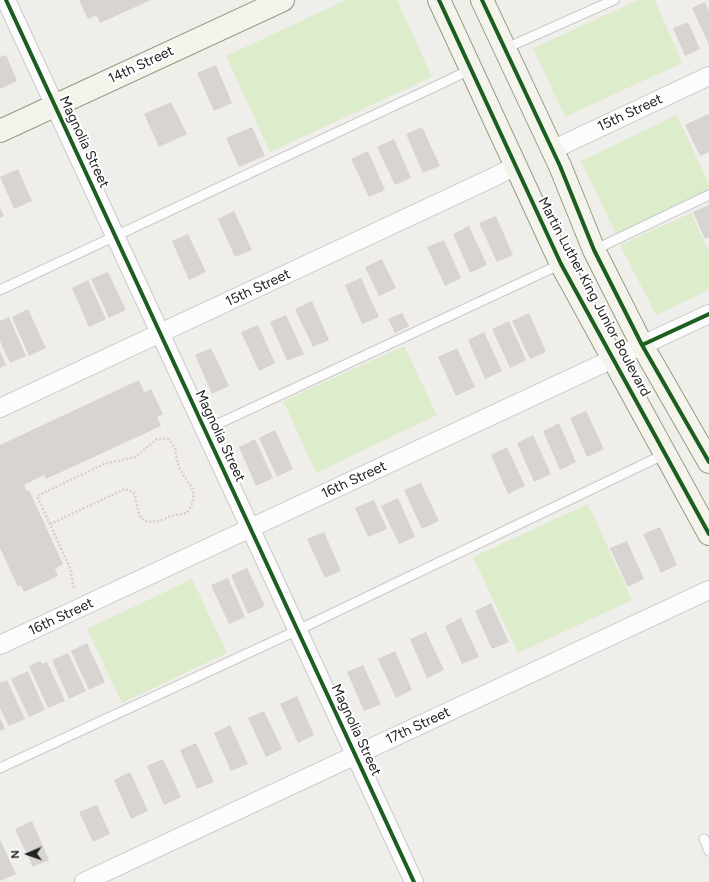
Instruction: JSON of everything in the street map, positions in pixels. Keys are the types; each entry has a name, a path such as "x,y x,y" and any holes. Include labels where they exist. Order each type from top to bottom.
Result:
{"main road":[{"name":"14th Street","path":"0,131 283,0"},
{"name":"Martin Luther King Junior Boulevard","path":"482,0 552,150 594,250 642,345 699,437 709,462"},
{"name":"Martin Luther King Junior Boulevard","path":"440,1 561,264 612,360 709,534"}],"street":[{"name":"Magnolia Street","path":"6,0 414,882"},
{"name":"15th Street","path":"552,150 709,76"},
{"name":"15th Street","path":"0,408 487,181 515,166"},
{"name":"16th Street","path":"0,645 709,314"},
{"name":"17th Street","path":"84,882 709,590"}],"lane":[{"path":"504,49 614,0"},
{"path":"0,290 471,69"},
{"path":"594,250 709,195"},
{"path":"205,430 561,264"},
{"path":"0,768 298,630 665,454"},
{"path":"704,839 709,851"}],"path":[{"path":"50,524 125,489 134,493 137,510 141,518 148,522 160,521 170,516 187,512 191,508 194,498 193,490 179,466 174,445 168,439 157,439 135,457 104,464 37,496 70,568 74,588"}],"green space":[{"path":"346,0 397,0 432,77 270,152 226,56"},
{"path":"638,0 655,0 682,63 565,117 533,48"},
{"path":"677,115 709,185 709,189 616,234 581,161"},
{"path":"691,213 709,251 709,290 656,315 620,245"},
{"path":"404,346 437,415 316,473 283,401"},
{"path":"588,504 632,600 518,653 473,557"},
{"path":"192,579 227,653 122,703 87,629"}],"building":[{"path":"79,0 151,0 100,23 96,15 88,19"},
{"path":"705,2 709,11 709,45 692,8"},
{"path":"688,22 700,49 685,56 673,28"},
{"path":"6,55 17,81 0,89 0,57"},
{"path":"216,65 232,103 214,111 197,73"},
{"path":"171,102 187,134 159,147 144,114"},
{"path":"708,114 709,152 700,156 685,125"},
{"path":"252,127 265,156 239,167 226,138"},
{"path":"422,127 440,166 423,173 406,134"},
{"path":"394,139 411,178 395,185 377,147"},
{"path":"368,151 385,190 369,197 351,159"},
{"path":"18,169 32,201 14,209 0,177"},
{"path":"709,205 709,237 705,239 693,212"},
{"path":"0,207 4,216 0,218"},
{"path":"234,211 252,250 235,257 218,219"},
{"path":"496,216 513,255 497,262 479,223"},
{"path":"469,226 487,265 470,273 453,234"},
{"path":"188,234 206,272 189,280 172,241"},
{"path":"444,240 461,278 445,286 427,247"},
{"path":"382,259 396,288 379,296 365,267"},
{"path":"108,272 126,310 109,318 91,279"},
{"path":"361,278 379,317 362,324 345,285"},
{"path":"88,280 106,319 89,327 72,288"},
{"path":"312,301 329,340 313,347 295,309"},
{"path":"28,309 46,348 29,356 12,317"},
{"path":"402,313 409,326 395,333 388,319"},
{"path":"529,313 546,352 530,359 512,321"},
{"path":"286,315 304,354 287,361 270,322"},
{"path":"9,317 26,356 10,363 0,341 0,321"},
{"path":"509,321 526,360 510,368 492,329"},
{"path":"258,325 275,363 259,371 241,332"},
{"path":"484,332 502,371 485,379 468,340"},
{"path":"211,348 229,386 212,394 195,355"},
{"path":"457,348 475,387 456,396 438,357"},
{"path":"0,351 6,365 0,368"},
{"path":"139,380 144,392 151,389 163,414 157,417 161,426 46,479 44,475 24,485 27,491 29,490 63,564 55,569 58,576 24,592 21,585 18,587 0,548 0,445"},
{"path":"586,411 604,449 587,457 570,418"},
{"path":"559,423 576,462 560,470 543,431"},
{"path":"275,430 293,469 277,477 259,438"},
{"path":"533,435 551,474 534,482 517,443"},
{"path":"255,439 273,478 256,486 239,447"},
{"path":"507,447 525,486 508,494 491,455"},
{"path":"421,483 439,521 422,529 404,490"},
{"path":"398,498 415,537 399,544 381,506"},
{"path":"374,500 387,529 368,537 355,508"},
{"path":"660,527 677,565 661,573 643,534"},
{"path":"324,532 341,571 325,578 307,539"},
{"path":"627,541 644,579 628,587 610,548"},
{"path":"247,568 265,606 248,614 231,575"},
{"path":"228,578 245,617 229,624 211,585"},
{"path":"491,603 509,642 492,649 475,611"},
{"path":"461,618 479,657 462,664 445,626"},
{"path":"426,632 444,670 427,678 410,639"},
{"path":"87,643 105,682 89,690 71,651"},
{"path":"395,651 412,690 396,698 378,659"},
{"path":"68,653 86,691 69,699 52,660"},
{"path":"40,661 42,664 47,662 65,701 48,708 29,666"},
{"path":"363,665 381,704 364,711 347,672"},
{"path":"28,671 45,710 29,717 11,679"},
{"path":"0,680 1,683 7,680 25,719 9,726 0,708"},
{"path":"297,696 314,735 298,743 280,704"},
{"path":"264,711 282,749 266,757 248,718"},
{"path":"0,718 5,729 0,731"},
{"path":"230,725 248,764 231,771 214,733"},
{"path":"196,743 214,782 197,789 180,750"},
{"path":"163,759 181,797 164,805 147,766"},
{"path":"130,772 148,811 131,819 114,780"},
{"path":"97,805 110,834 93,842 79,812"},
{"path":"32,821 49,860 33,867 15,829"},
{"path":"0,839 16,874 0,881"}],"cycle path":[{"path":"6,0 414,882"},
{"path":"439,0 561,264 709,534"},
{"path":"482,0 560,166 594,250 642,345 709,462"},
{"path":"642,345 709,314"}]}
